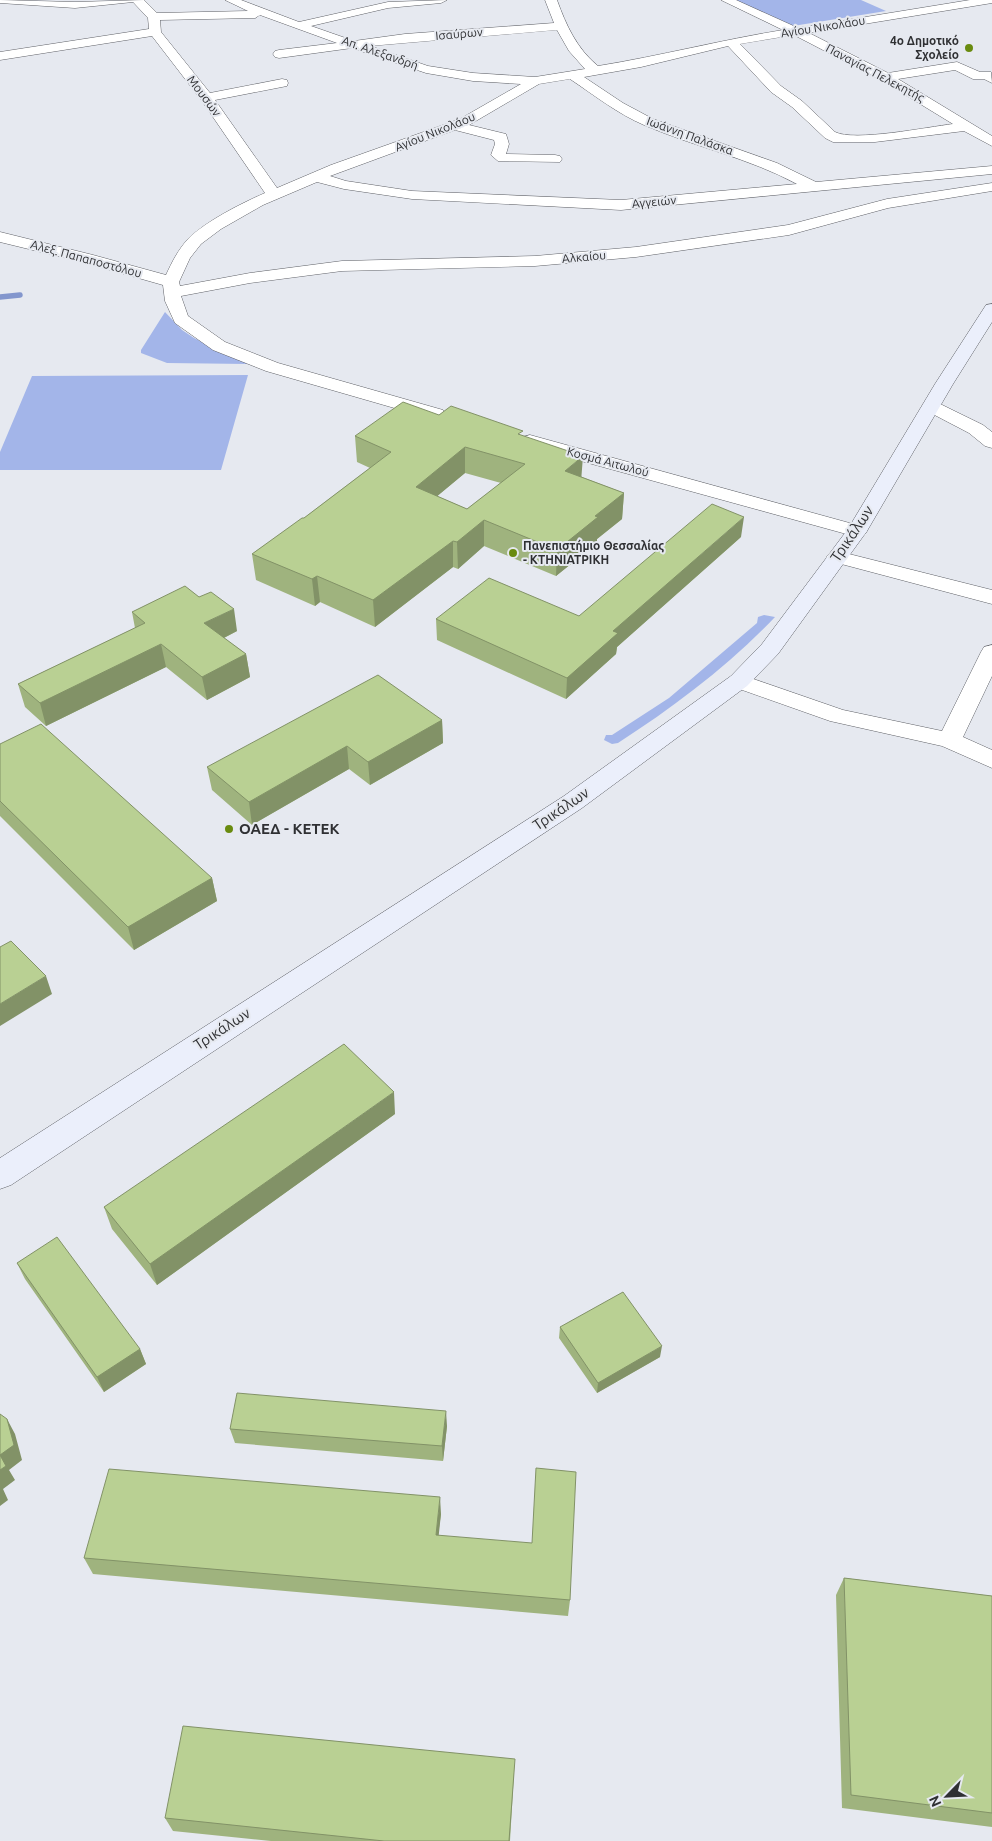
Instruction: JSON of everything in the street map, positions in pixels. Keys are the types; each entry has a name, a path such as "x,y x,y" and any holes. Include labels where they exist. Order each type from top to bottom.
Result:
{"main road":[{"name":"Τρικάλων","path":"0,1175 573,802 739,681 770,649 857,531 992,309"}],"street":[{"path":"3,3 68,4 129,0"},
{"path":"0,56 155,32 154,16 137,0"},
{"name":"Απ. Αλεξανδρή","path":"231,0 260,13 413,65 440,72 535,81"},
{"path":"298,26 388,5 441,0"},
{"path":"551,0 560,26 580,58 596,71"},
{"name":"Παναγίας Πελεκητής","path":"727,0 795,31 886,77 992,142"},
{"name":"Αγίου Νικολάου","path":"171,287 179,262 195,241 216,226 274,195 317,176 454,126 482,113 535,81 596,71 731,42 992,0"},
{"path":"882,3 907,14"},
{"path":"954,6 977,16"},
{"path":"154,16 260,13"},
{"name":"Ισαύρων","path":"280,54 358,45 467,28 560,26"},
{"name":"Μουσών","path":"155,32 206,98 274,195"},
{"path":"731,42 776,89 808,114 830,135 838,139 875,138 967,126"},
{"path":"886,77 957,66 978,76 986,75 992,79"},
{"name":"Ιωάννη Παλάσκα","path":"573,75 619,106 647,122 768,163 788,171 812,186"},
{"path":"206,98 282,83"},
{"path":"454,126 501,136 502,140 498,156 502,158 555,159"},
{"name":"Αγγειών","path":"317,176 344,185 412,195 621,205 992,170"},
{"name":"Αλκαίου","path":"171,287 334,266 535,261 636,252 789,230 887,204 992,187"},
{"name":"Αλεξ. Παπαποστόλου","path":"0,237 87,258 171,287"},
{"path":"171,287 181,319 192,329 219,346 272,367 452,419"},
{"path":"932,406 989,437"},
{"name":"Κοσμά Αιτωλού","path":"509,435 857,531"},
{"path":"837,557 992,597"},
{"path":"949,740 992,652"},
{"path":"739,681 838,716 949,740 990,757"}],"shaded area":[{"path":"733,0 861,0 886,11 793,26"},
{"path":"165,312 182,330 194,338 248,364 167,363 141,353 141,350"},
{"path":"248,375 221,470 0,470 0,452 32,376"},
{"path":"764,615 775,617 720,669 660,715 618,743 612,744 604,740 606,735 612,735 669,698 757,623 758,617"}],"building":[{"path":"403,402 439,415 451,406 523,431 518,434 583,456 565,471 624,493 557,550 484,520 457,542 453,541 373,600 317,576 312,579 252,554 304,518 391,452 355,436","holes":["465,447 525,464 467,509 416,487"]},
{"path":"712,504 744,517 613,631 618,633 567,678 436,619 489,578 579,616"},
{"path":"185,586 199,597 211,592 234,609 204,623 246,654 202,677 161,644 40,703 18,684 145,623 132,612"},
{"path":"378,675 442,720 368,762 347,746 249,802 207,767"},
{"path":"41,724 212,878 128,927 0,801 0,744"},
{"path":"11,941 46,976 0,1004 0,947"},
{"path":"344,1044 394,1092 150,1264 104,1207"},
{"path":"57,1237 140,1349 97,1377 17,1263"},
{"path":"623,1292 662,1346 598,1383 560,1327"},
{"path":"237,1393 446,1411 442,1446 230,1429"},
{"path":"0,1414 7,1419 14,1445 0,1455"},
{"path":"0,1455 6,1466 0,1470"},
{"path":"536,1468 576,1472 570,1600 84,1558 109,1469 440,1497 436,1535 532,1543"},
{"path":"844,1578 992,1596 992,1813 851,1795"},
{"path":"183,1726 515,1759 509,1841 384,1841 165,1818"}],"waterway":[{"path":"0,297 20,295"}],"place":[{"name":"4ο Δημοτικό Σχολείο","path":"969,48"},
{"name":"Πανεπιστήμιο Θεσσαλίας - ΚΤΗΝΙΑΤΡΙΚΗ","path":"513,553"},
{"name":"ΟΑΕΔ - ΚΕΤΕΚ","path":"229,829"}]}
